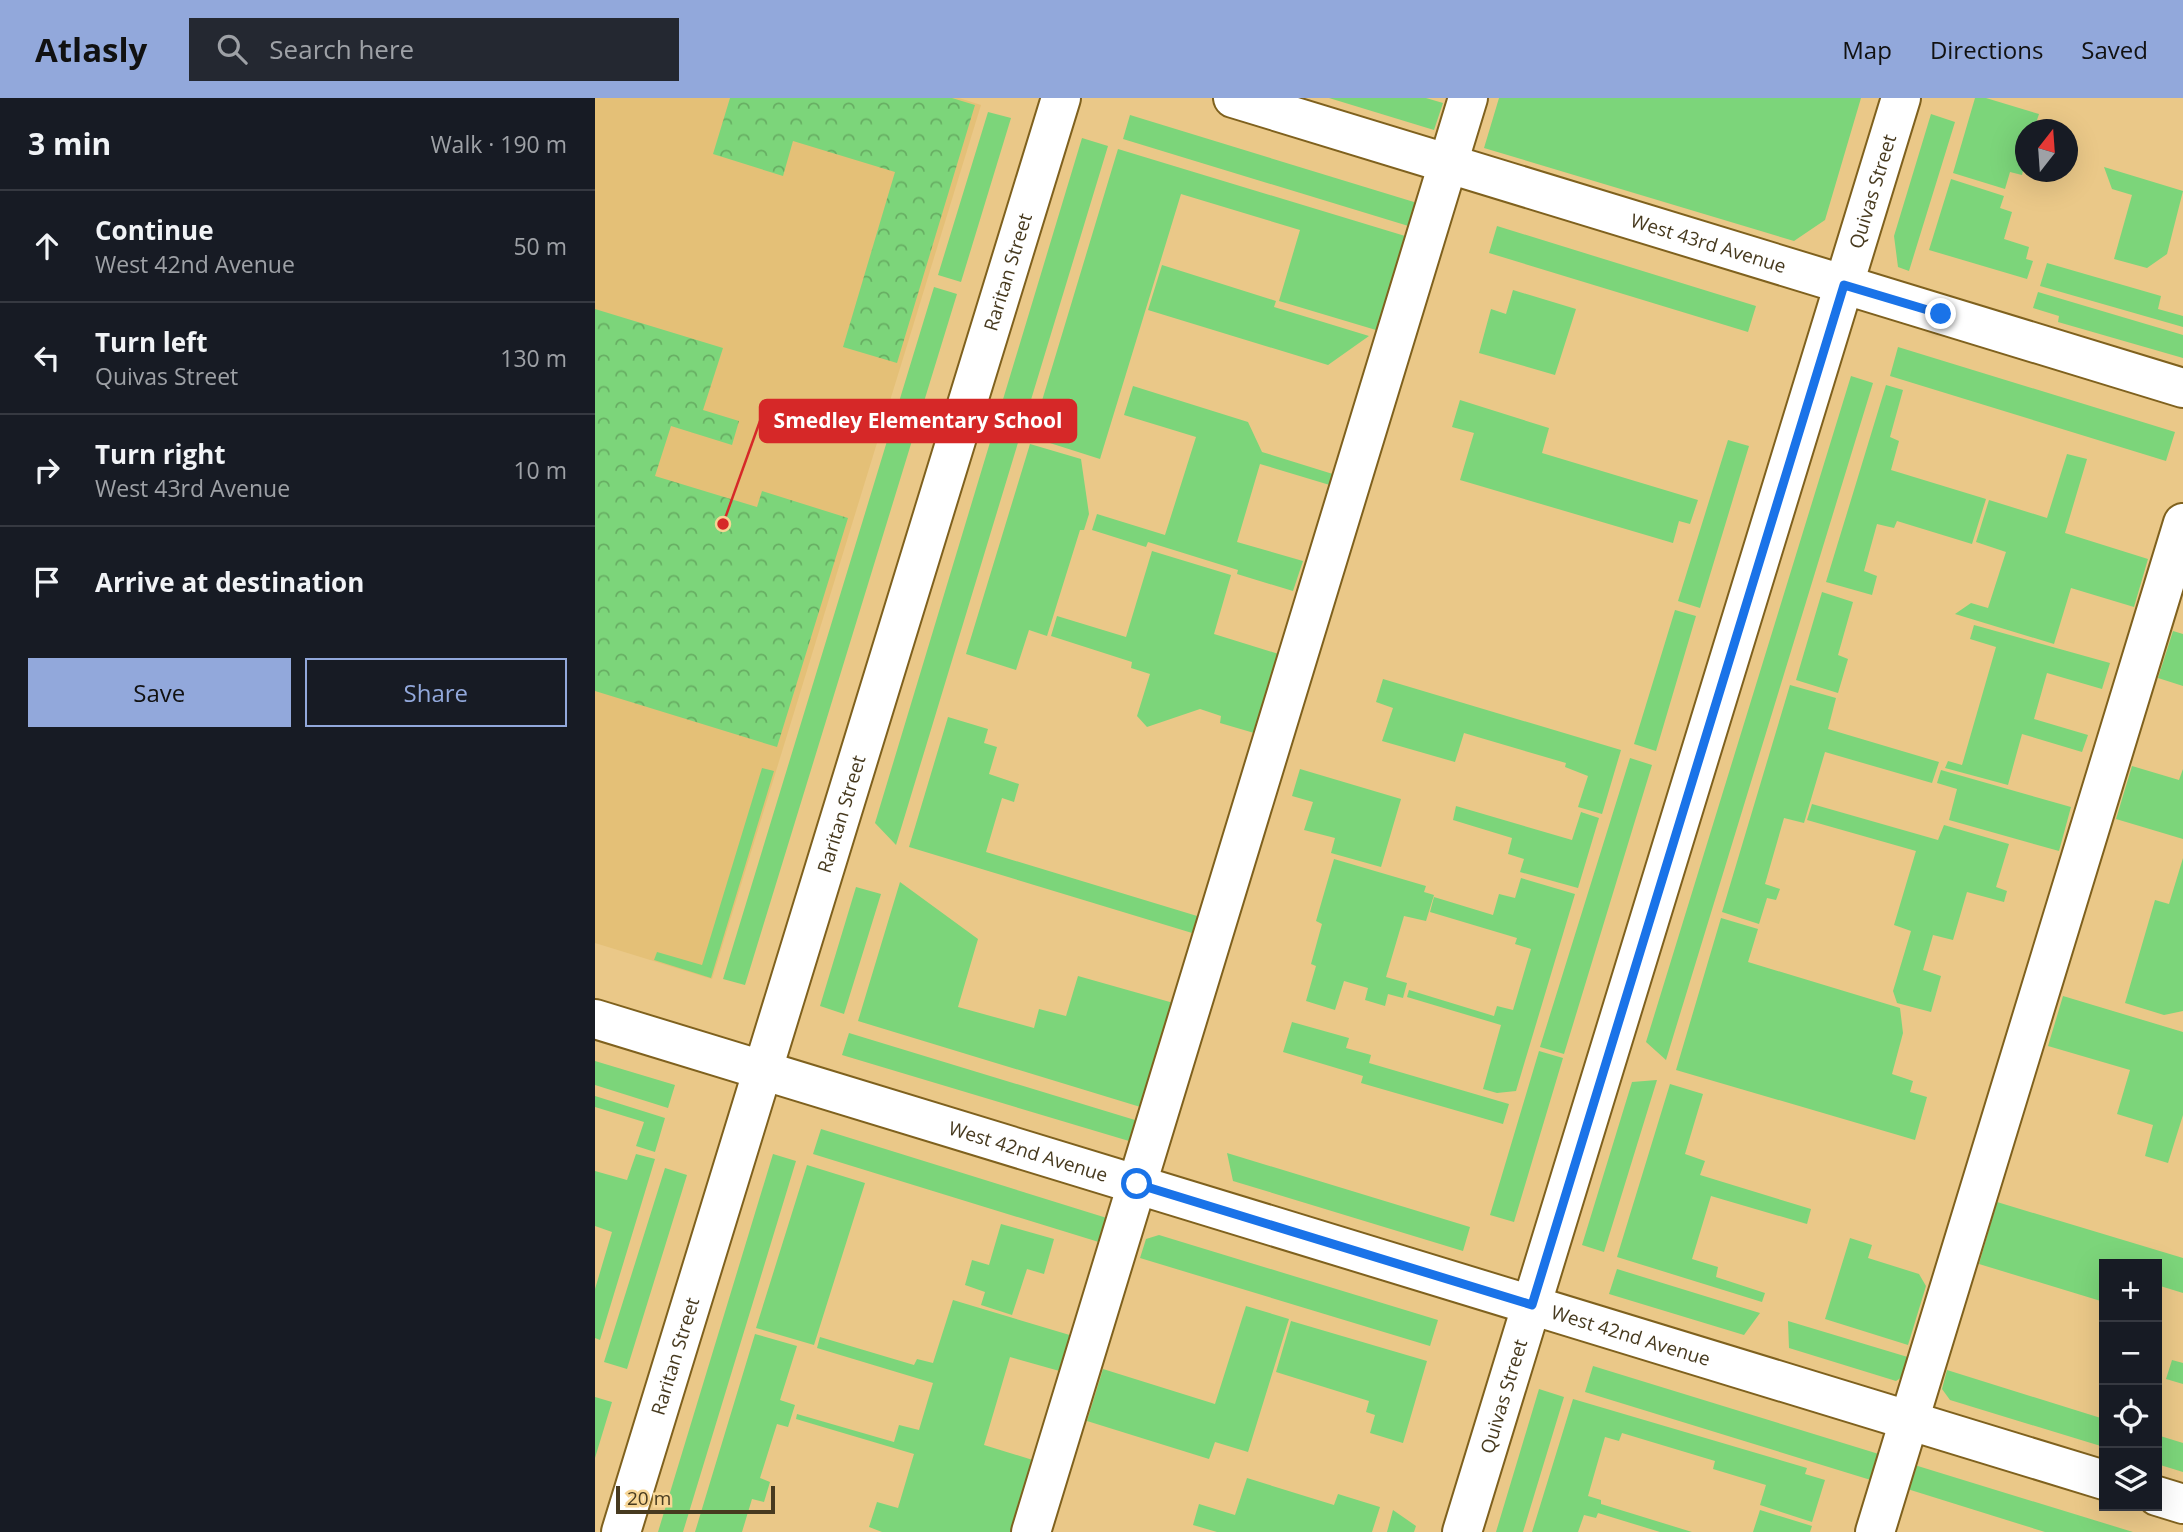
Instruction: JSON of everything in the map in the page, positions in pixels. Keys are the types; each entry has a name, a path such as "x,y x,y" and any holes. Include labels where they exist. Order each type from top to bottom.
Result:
{"street":[{"name":"Raritan Street","path":"621,1532 1061,98"},
{"name":"West 43rd Avenue","path":"1233,98 2183,388"},
{"path":"1031,1532 1468,98"},
{"name":"Quivas Street","path":"1462,1532 1901,98"},
{"path":"1874,1532 2183,523"},
{"name":"West 42nd Avenue","path":"595,1019 2099,1478"},
{"path":"2162,1498 2183,1504"}],"shaded area":[{"path":"595,98 959,98 981,105 712,979 595,943"}],"green space":[{"path":"730,98 952,98 975,105 897,363 843,347 895,172 793,141 783,176 713,154"},
{"path":"1329,98 1426,98 1443,103 1434,130"},
{"path":"1499,98 1861,98 1825,220 1794,241 1484,148"},
{"path":"1975,98 1986,98 2039,114 2037,119 2015,119 2015,173 2010,172 2005,189 1953,173"},
{"path":"988,112 1011,118 961,282 938,275"},
{"path":"1931,114 1955,122 1909,271 1898,267 1894,236"},
{"path":"1130,115 1414,202 1421,212 1415,228 1123,139"},
{"path":"1082,138 1108,146 896,845 875,823"},
{"path":"1118,149 1415,239 1386,333 1279,301 1300,230 1181,194 1100,459 1031,437"},
{"path":"2104,167 2183,191 2167,254 2147,268 2114,259 2132,195 2112,189"},
{"path":"1951,179 2004,196 2000,208 2012,212 2004,239 2029,247 2026,259 2033,261 2027,279 1929,250"},
{"path":"1497,226 1756,306 1748,332 1489,253"},
{"path":"2047,263 2161,296 2158,309 2183,316 2183,327 2040,286"},
{"path":"1162,265 1276,301 1274,307 1369,336 1328,365 1148,310"},
{"path":"934,287 957,294 745,985 723,979"},
{"path":"1513,290 1576,309 1555,375 1479,353 1491,309 1506,314"},
{"path":"2038,292 2183,335 2183,358 2058,322 2059,316 2033,308"},
{"path":"595,309 723,348 703,410 739,421 732,445 671,426 655,476 757,507 762,491 848,518 777,747 595,691"},
{"path":"1898,347 2175,432 2166,461 1890,376"},
{"path":"1851,376 1873,383 1666,1060 1646,1042"},
{"path":"1886,385 1903,390 1890,437 1899,441 1891,470 1986,499 1972,544 1897,521 1894,528 1877,524 1864,571 1877,576 1872,595 1826,582"},
{"path":"1133,386 1248,422 1262,452 1336,475 1333,486 1260,464 1237,542 1303,561 1293,591 1237,574 1238,570 1148,542 1146,547 1092,530 1097,514 1165,535 1196,437 1124,415"},
{"path":"1460,400 1549,428 1542,453 1698,500 1690,524 1679,521 1673,543 1460,480 1474,433 1452,427"},
{"path":"1728,440 1749,446 1700,608 1678,601"},
{"path":"1030,444 1081,459 1089,514 1084,530 1080,530 1047,636 1029,630 1016,670 966,654"},
{"path":"2067,454 2087,459 2065,533 2148,559 2134,607 2071,588 2054,644 1955,614 1971,603 1988,608 2006,552 1976,542 1989,500 2047,518"},
{"path":"1152,551 1231,575 1214,634 1285,656 1261,735 1220,723 1221,716 1200,709 1147,727 1137,716 1150,674 1131,668 1132,662 1051,636 1057,616 1126,637"},
{"path":"1822,592 1853,602 1838,655 1848,659 1838,693 1796,680"},
{"path":"1675,610 1696,616 1656,751 1634,744"},
{"path":"1974,625 2110,663 2102,689 2047,673 2034,719 2088,735 2082,752 2022,734 2008,785 1945,768 1948,761 1962,765 1996,647 1970,639"},
{"path":"2173,631 2183,634 2183,686 2158,678"},
{"path":"1383,679 1621,750 1602,814 1578,807 1588,776 1565,767 1566,763 1464,733 1455,762 1382,741 1393,708 1376,702"},
{"path":"1790,685 1836,698 1828,729 1939,762 1932,783 1825,752 1804,823 1784,818 1765,884 1780,889 1776,900 1767,898 1759,924 1722,912"},
{"path":"948,717 988,729 984,743 997,747 989,774 1019,784 1014,802 1002,798 986,852 1207,919 1202,936 909,847"},
{"path":"1630,758 1652,765 1564,1054 1540,1047"},
{"path":"2132,766 2179,780 2183,769 2183,839 2116,819"},
{"path":"762,768 774,771 711,978 654,960 657,952 702,965"},
{"path":"1300,769 1401,799 1381,867 1331,853 1335,838 1304,830 1313,802 1292,796"},
{"path":"1941,770 2071,807 2059,851 1949,820 1957,789 1937,783"},
{"path":"1812,804 1938,840 1944,825 2009,844 1996,887 2007,891 2004,902 1967,892 1953,940 1933,935 1923,970 1941,976 1931,1012 1897,1003 1893,991 1911,931 1894,925 1916,851 1807,820"},
{"path":"1456,806 1572,840 1581,812 1599,818 1578,888 1520,872 1524,859 1508,854 1512,838 1453,820"},
{"path":"2183,858 2183,1011 2164,1015 2125,1003 2155,900 2169,904"},
{"path":"1334,859 1426,886 1424,892 1434,895 1426,921 1404,916 1386,977 1407,983 1403,998 1388,994 1385,1006 1365,1000 1368,988 1344,981 1335,1010 1306,1001 1316,966 1311,964 1322,924 1316,921"},
{"path":"1521,878 1575,894 1516,1091 1497,1093 1483,1089 1501,1025 1407,997 1409,990 1494,1016 1497,1006 1513,1010 1531,949 1515,944 1517,938 1430,912 1434,897 1493,915 1499,894 1515,898"},
{"path":"900,882 978,939 958,1007 1034,1028 1039,1009 1066,1016 1078,976 1177,1004 1147,1109 858,1021"},
{"path":"856,887 881,894 844,1014 820,1006"},
{"path":"1721,918 1758,929 1748,962 1900,1008 1903,1033 1892,1074 1913,1081 1910,1092 1927,1097 1915,1140 1676,1070"},
{"path":"2063,996 2183,1032 2183,1115 2168,1163 2145,1156 2153,1125 2117,1114 2130,1070 2048,1046"},
{"path":"1292,1022 1349,1038 1346,1048 1371,1055 1369,1063 1509,1104 1503,1124 1361,1083 1363,1076 1283,1052"},
{"path":"849,1033 1135,1120 1129,1141 842,1055"},
{"path":"1539,1051 1563,1058 1514,1222 1490,1215"},
{"path":"595,1061 675,1085 668,1108 595,1085"},
{"path":"1657,1080 1604,1252 1582,1245 1632,1082"},
{"path":"1670,1084 1703,1094 1685,1154 1705,1161 1700,1175 1811,1209 1807,1224 1711,1196 1692,1259 1718,1267 1716,1277 1765,1293 1762,1302 1617,1257"},
{"path":"595,1096 665,1118 655,1152 636,1146 644,1122 595,1107"},
{"path":"821,1129 1110,1219 1102,1243 813,1154"},
{"path":"1227,1153 1470,1227 1463,1251 1233,1181"},
{"path":"636,1154 655,1159 600,1340 595,1338 595,1289 612,1232 595,1226 595,1171 627,1180"},
{"path":"773,1154 796,1161 683,1532 658,1532"},
{"path":"807,1165 865,1183 814,1345 756,1328"},
{"path":"665,1168 687,1175 627,1369 604,1362"},
{"path":"1997,1202 2183,1258 2183,1293 2162,1287 2162,1259 2099,1259 2099,1300 1979,1264"},
{"path":"1001,1224 1054,1239 1044,1274 1027,1269 1012,1315 981,1305 985,1292 965,1285 972,1260 989,1265"},
{"path":"1159,1235 1438,1320 1430,1346 1140,1258 1146,1239"},
{"path":"1850,1238 1872,1245 1868,1258 1919,1274 1926,1286 1908,1345 1825,1319"},
{"path":"1617,1269 1760,1313 1744,1335 1609,1294"},
{"path":"953,1300 1073,1336 1063,1372 1010,1357 984,1445 1036,1461 1015,1532 882,1532 869,1527 877,1502 898,1508 914,1454 796,1419 797,1414 894,1442 899,1425 919,1430 933,1383 817,1348 820,1337 914,1365 917,1359 933,1363"},
{"path":"1246,1306 1289,1319 1248,1452 1215,1442 1209,1459 1087,1421 1103,1369 1215,1404"},
{"path":"1291,1321 1427,1361 1403,1443 1370,1433 1375,1415 1366,1412 1369,1401 1276,1372"},
{"path":"1788,1321 1911,1358 1905,1375 1896,1381 1789,1348"},
{"path":"755,1334 797,1346 780,1400 795,1405 788,1427 777,1424 760,1478 770,1482 764,1502 752,1499 742,1532 695,1532"},
{"path":"2172,1360 2183,1363 2183,1384 2166,1379"},
{"path":"1593,1366 1882,1455 1874,1481 1585,1392"},
{"path":"1947,1370 2099,1417 2099,1445 1950,1400 1942,1389"},
{"path":"1539,1389 1564,1397 1523,1532 1496,1532"},
{"path":"595,1397 612,1402 595,1458"},
{"path":"1573,1399 1807,1468 1805,1474 1825,1480 1812,1522 1760,1505 1766,1485 1713,1469 1715,1461 1622,1433 1619,1441 1605,1437 1588,1496 1601,1500 1601,1504 1692,1532 1660,1532 1598,1513 1596,1518 1584,1515 1578,1532 1532,1532"},
{"path":"2162,1437 2183,1443 2183,1472 2162,1466"},
{"path":"1908,1463 2133,1532 2045,1532 1901,1487"},
{"path":"1247,1478 1334,1505 1338,1494 1380,1507 1372,1532 1217,1532 1193,1525 1199,1504 1235,1515"},
{"path":"1393,1510 1416,1526 1414,1532 1387,1532"},
{"path":"1760,1510 1812,1526 1810,1532 1753,1532"}],"place":[{"name":"Smedley Elementary School","path":"723,524"}],"route":[{"path":"1137,1184 1532,1305 1844,285 1941,314"}]}
